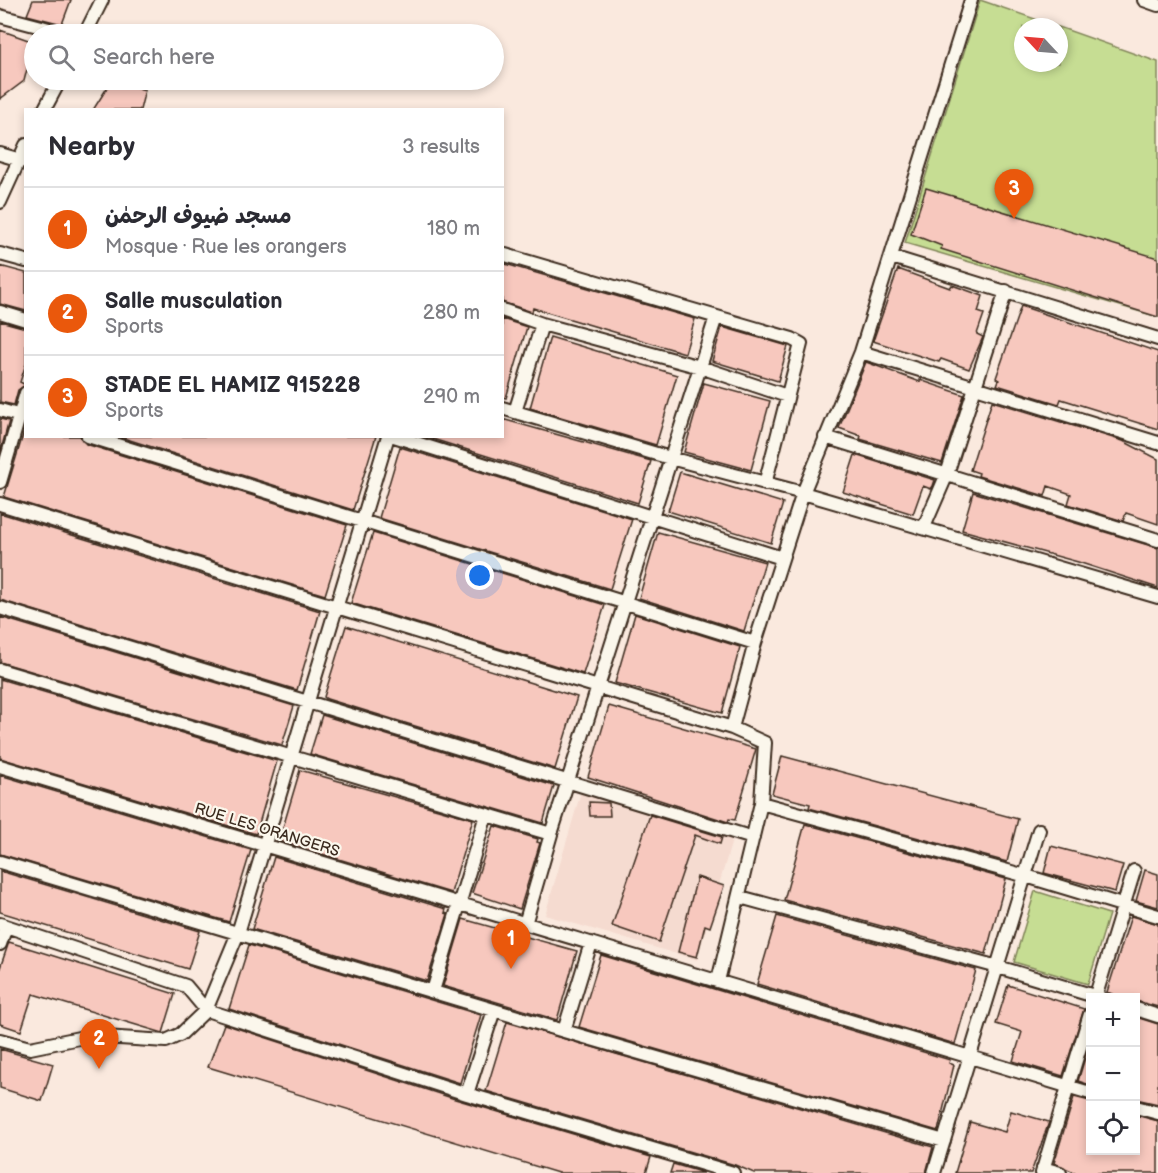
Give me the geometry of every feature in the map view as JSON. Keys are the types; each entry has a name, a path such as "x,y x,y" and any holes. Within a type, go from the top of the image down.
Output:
{"street":[{"path":"90,24 102,0"},
{"path":"732,728 755,643 803,493 861,351 971,0"},
{"path":"1144,0 1158,5"},
{"path":"0,16 30,24"},
{"path":"45,108 55,90"},
{"path":"0,154 22,160 0,202"},
{"path":"0,254 24,260"},
{"path":"504,255 801,344 801,354 787,396 765,484"},
{"path":"892,257 1158,339"},
{"path":"924,527 947,474 1006,291"},
{"path":"504,311 542,324 700,367 787,396"},
{"path":"0,312 24,319"},
{"path":"525,924 669,458 716,317"},
{"path":"515,412 542,324"},
{"path":"861,351 1158,443"},
{"path":"504,409 669,458 924,527 1158,597"},
{"path":"0,410 22,416 0,482"},
{"path":"825,437 1158,540"},
{"path":"94,438 755,643"},
{"path":"0,1040 30,1048 90,1036 166,1041 181,1034 206,1010 238,933 387,438"},
{"path":"400,438 782,558"},
{"path":"0,504 732,728 765,743 761,803 718,981"},
{"path":"0,608 753,838"},
{"path":"0,670 551,834"},
{"name":"RUE LES ORANGERS","path":"0,766 1086,1092"},
{"path":"761,803 1026,876 1158,916"},
{"path":"433,991 486,815"},
{"path":"934,1173 1039,830"},
{"path":"0,862 564,1031 944,1141"},
{"path":"1098,993 1134,871"},
{"path":"740,897 998,967 1086,994"},
{"path":"0,944 3,925 186,986 206,1010 467,1094 734,1173"},
{"path":"564,1031 591,943"},
{"path":"467,1094 494,1010"},
{"path":"1140,1010 1158,1016"},
{"path":"1060,1173 1043,1170 1086,1027"},
{"path":"1140,1108 1158,1113"}],"shaded area":[{"path":"581,792 733,837 697,960 545,915"}],"green space":[{"path":"980,0 1032,18 1014,18 1014,72 1068,72 1068,30 1158,62 1158,317 905,243"},
{"path":"1035,891 1109,914 1088,984 1014,962"}],"building":[{"path":"33,0 71,0 62,24 27,15"},
{"path":"0,30 24,38 24,81 0,99"},
{"path":"106,90 145,90 140,108 94,108"},
{"path":"926,188 1158,258 1158,317 941,249 942,246 911,234"},
{"path":"504,264 695,319 685,353 533,308 532,312 504,303"},
{"path":"0,266 24,272 24,310 0,304"},
{"path":"898,269 950,288 952,285 983,296 978,312 984,314 977,334 983,337 969,369 873,341"},
{"path":"1021,306 1158,352 1158,429 1061,399 1059,404 997,385 999,380 996,378"},
{"path":"504,320 527,327 506,398 504,398"},
{"path":"0,321 24,327 24,370 20,382 24,386 18,390 14,405 0,402"},
{"path":"722,327 788,346 778,381 712,361"},
{"path":"550,337 677,375 656,445 530,408"},
{"path":"866,362 964,395 942,463 860,439 861,436 839,428"},
{"path":"704,383 770,401 751,470 684,452"},
{"path":"992,401 1123,441 1158,459 1158,524 1126,513 1123,521 1068,504 1071,494 1048,486 1045,496 978,476 979,473 970,470"},
{"path":"0,419 9,421 0,453"},
{"path":"504,420 651,461 638,503 429,438 504,438"},
{"path":"24,432 24,438 82,438 86,444 347,525 325,595 4,497"},
{"path":"123,438 375,438 353,510"},
{"path":"400,447 632,519 610,589 379,518"},
{"path":"855,455 935,480 933,486 931,489 923,486 913,514 843,492"},
{"path":"680,472 783,503 771,543 668,511"},
{"path":"973,492 1158,548 1158,588 1078,562 962,530"},
{"path":"0,513 320,611 297,690 0,600"},
{"path":"658,532 765,562 744,631 639,598"},
{"path":"373,533 605,605 583,674 351,603"},
{"path":"635,614 740,647 722,713 615,683"},
{"path":"0,617 294,706 282,745 0,662"},
{"path":"346,626 577,697 555,769 324,697"},
{"path":"0,679 277,761 256,834 0,758"},
{"path":"609,706 756,749 735,820 729,819 728,822 588,777"},
{"path":"322,715 554,786 543,823 310,754"},
{"path":"782,756 1018,819 1007,862 809,808 810,804 772,794"},
{"path":"300,770 473,819 451,893 279,841"},
{"path":"0,775 251,850 229,922 0,854"},
{"path":"589,802 609,803 610,816 590,816"},
{"path":"650,815 722,837 720,844 695,835 659,942 612,926"},
{"path":"805,824 1006,879 986,954 784,900"},
{"path":"494,826 538,839 537,842 540,843 520,909 472,893"},
{"path":"1051,846 1123,865 1115,892 1044,873"},
{"path":"274,857 446,909 445,913 448,914 427,981 252,929"},
{"path":"1145,870 1158,874 1158,907 1136,901"},
{"path":"0,871 200,931 188,969 0,912"},
{"path":"697,877 724,886 710,927 705,925 697,957 678,952"},
{"path":"777,916 976,970 955,1044 757,984"},
{"path":"1131,916 1158,924 1158,1007 1140,1002 1140,993 1107,992"},
{"path":"463,919 577,951 557,1020 443,986"},
{"path":"9,942 175,994 163,1033 33,994 21,1031 0,1024 0,968"},
{"path":"249,945 481,1015 460,1083 229,1009"},
{"path":"601,955 950,1060 949,1063 954,1065 938,1131 579,1027"},
{"path":"1008,985 1084,1009 1063,1076 1013,1061 1022,1032 996,1024"},
{"path":"1140,1018 1158,1024 1158,1104 1140,1100"},
{"path":"507,1022 933,1147 926,1173 754,1173 735,1165 486,1091"},
{"path":"224,1024 455,1099 651,1157 646,1173 558,1173 208,1067"},
{"path":"0,1049 53,1064 42,1101 0,1088"},
{"path":"1086,1054 1086,1084 1078,1081"},
{"path":"1074,1097 1086,1100 1086,1155 1140,1155 1140,1116 1158,1121 1158,1173 1076,1173 1054,1163"},
{"path":"1011,1111 1049,1122 1031,1173 955,1173 970,1122 1005,1132"},
{"path":"673,1164 704,1173 670,1173"}],"place":[{"name":"STADE EL HAMIZ 915228","path":"1014,219"},
{"name":"مسجد ضيوف الرحمٰن","path":"511,969"},
{"name":"Salle musculation","path":"99,1069"}]}
